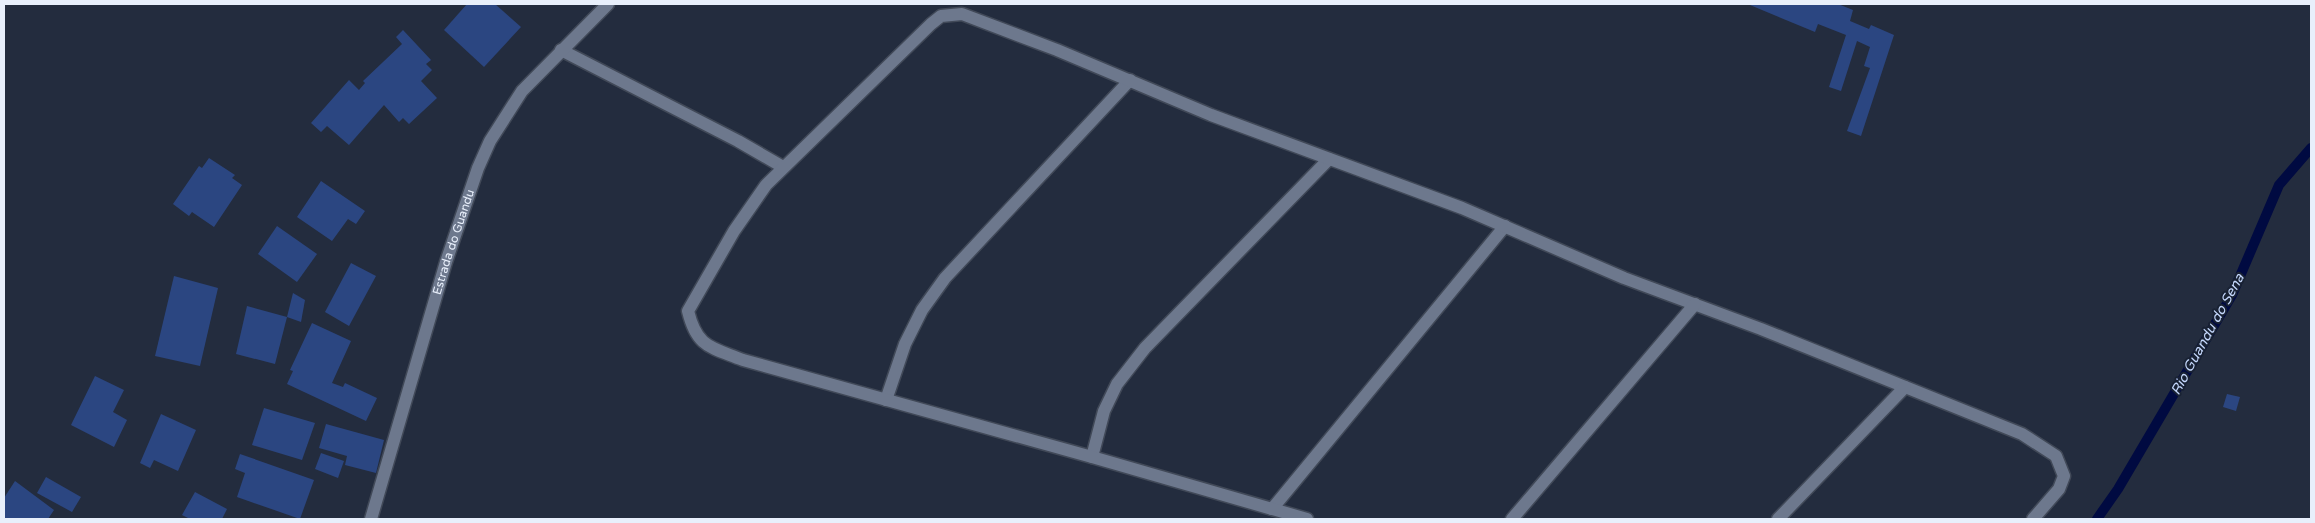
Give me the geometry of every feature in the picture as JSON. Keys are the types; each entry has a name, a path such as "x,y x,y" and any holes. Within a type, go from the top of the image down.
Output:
{"street":[{"name":"Estrada do Guandu","path":"371,519 446,262 478,168 490,141 522,91 608,4"},
{"path":"1307,519 1092,456 743,360 703,344 692,329 688,312 734,232 766,185 942,16 962,14 1130,80 1211,115 1462,208 1624,278 1695,304 2022,434 2056,456 2064,476 2059,489 2033,519"},
{"path":"561,50 783,167"},
{"path":"886,400 904,344 922,310 945,278 1130,80"},
{"path":"1092,456 1104,411 1117,384 1145,348 1329,159"},
{"path":"1272,510 1504,226"},
{"path":"1512,519 1695,304"},
{"path":"1778,519 1905,388"}],"building":[{"path":"467,4 495,4 521,27 484,67 444,30"},
{"path":"1751,4 1838,4 1853,10 1850,21 1869,29 1871,25 1894,35 1861,136 1847,131 1870,68 1864,66 1870,47 1857,41 1841,91 1829,87 1846,35 1818,24 1815,32"},
{"path":"403,30 431,60 426,64 432,70 421,81 437,98 409,124 403,118 399,122 384,105 349,145 327,126 321,132 311,123 349,80 359,90 365,83 363,81 402,44 396,37"},
{"path":"209,158 235,175 232,178 242,185 214,227 192,212 189,216 173,204 199,166 202,168"},
{"path":"321,181 365,211 356,224 348,219 332,241 297,217"},
{"path":"277,226 317,254 297,282 258,254"},
{"path":"351,263 376,276 349,326 325,312"},
{"path":"174,276 218,288 200,366 155,356"},
{"path":"293,293 305,300 301,322 287,317"},
{"path":"247,306 287,317 275,364 236,354"},
{"path":"312,323 351,341 332,383 343,387 345,383 377,398 366,421 287,384 293,371 290,370"},
{"path":"95,376 124,390 113,412 127,420 114,447 71,425"},
{"path":"2227,394 2240,397 2236,411 2223,407"},
{"path":"264,408 315,423 302,460 252,445"},
{"path":"161,414 196,430 178,471 154,460 150,468 140,463"},
{"path":"326,424 384,440 376,473 345,465 347,456 319,448"},
{"path":"321,453 344,461 338,478 315,469"},
{"path":"240,454 314,480 300,519 237,497 245,473 235,469"},
{"path":"46,477 81,497 72,512 37,493"},
{"path":"15,481 54,510 48,519 4,519 4,498"},
{"path":"195,492 227,509 222,519 190,519 182,515"}],"waterway":[{"name":"Rio Guandu do Sena","path":"2097,519 2118,489 2232,295 2279,185 2311,148"}]}
